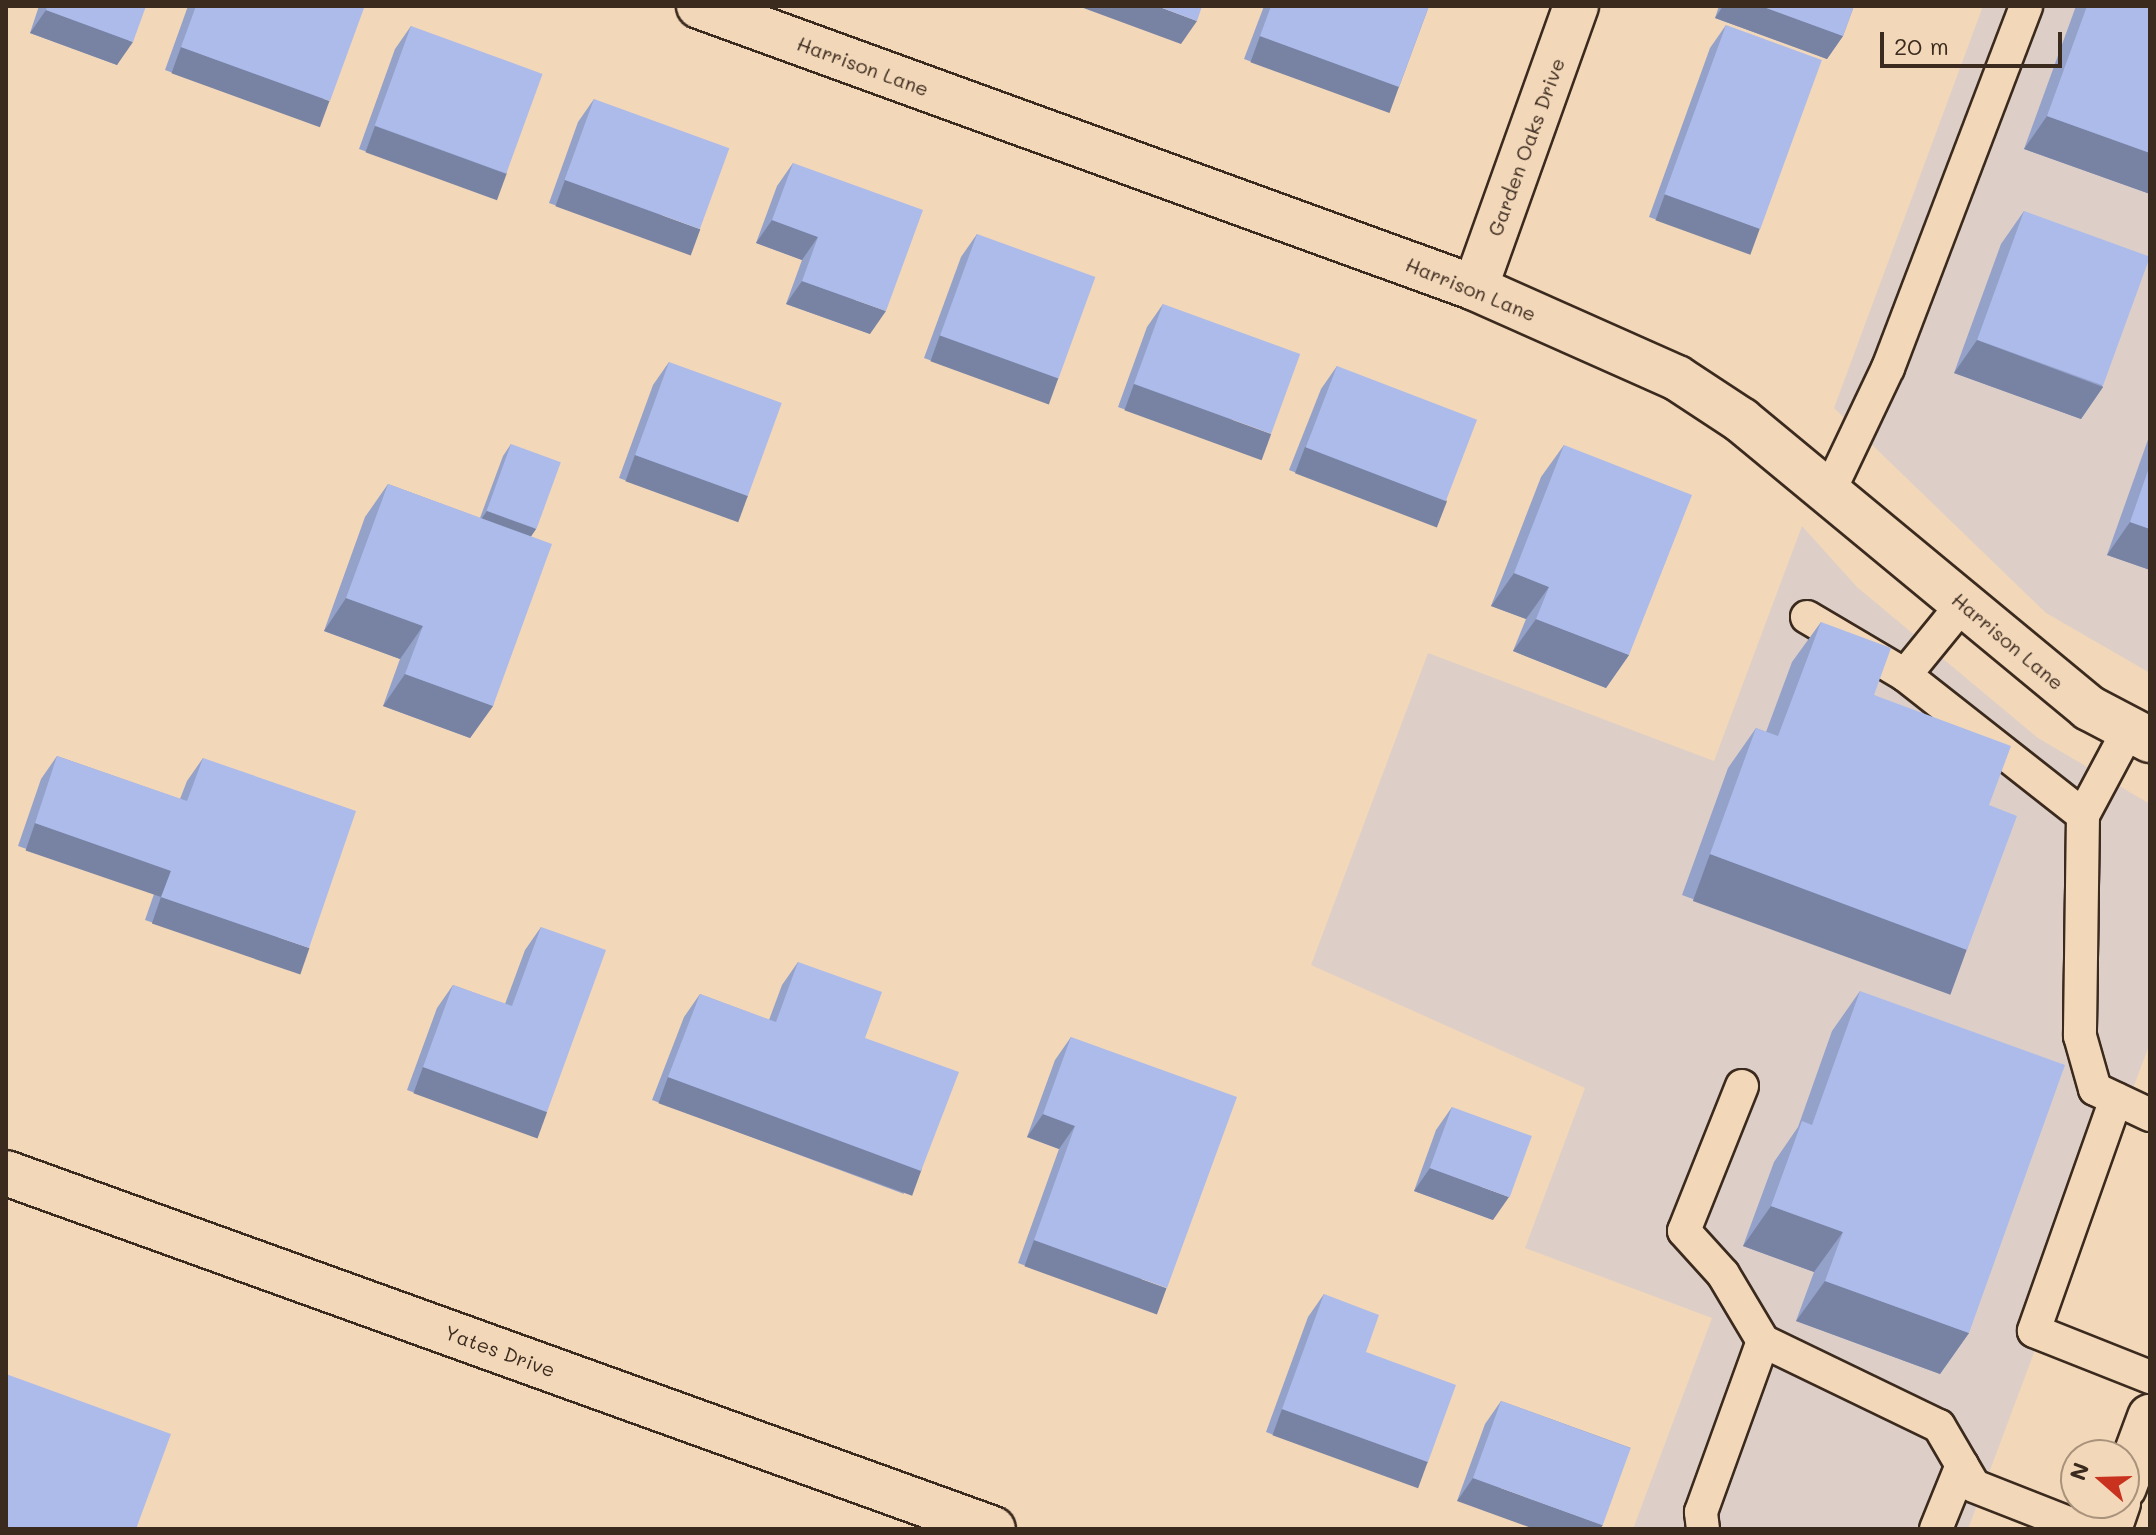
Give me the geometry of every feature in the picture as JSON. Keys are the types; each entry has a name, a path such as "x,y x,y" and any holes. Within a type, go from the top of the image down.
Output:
{"street":[{"name":"Harrison Lane","path":"699,6 1475,288 1677,378 1829,492 2089,708 2139,735"},
{"name":"Garden Oaks Drive","path":"1475,288 1576,6"},
{"name":"Yates Drive","path":"6,1173 993,1529"},
{"path":"2140,1444 2150,1417"}],"lane":[{"path":"1829,492 1888,368 2026,6"},
{"path":"1905,675 1963,604"},
{"path":"1807,617 1905,675 2083,815"},
{"path":"2139,735 2083,815 2080,1036 2095,1089 2150,1115"},
{"path":"1742,1086 1684,1231 1723,1274 1763,1341 1939,1426 1974,1486 2084,1529"},
{"path":"2116,1099 2034,1331 2150,1377"},
{"path":"1703,1529 1701,1512 1763,1341"},
{"path":"1936,1529 1962,1465"}],"shaded area":[{"path":"1983,6 2150,6 2150,673 2046,613 1834,408"},
{"path":"1802,526 1857,587 2038,738 2150,804 2150,1043 1968,1529 1633,1529 1712,1318 1525,1248 1585,1088 1311,965 1428,653 1714,761"}],"building":[{"path":"47,6 146,6 133,42 46,10"},
{"path":"196,6 364,8 330,101 181,47"},
{"path":"1157,6 1202,6 1197,21"},
{"path":"1271,6 1429,6 1399,87 1260,36"},
{"path":"1761,6 1854,6 1843,36"},
{"path":"2087,6 2150,6 2150,153 2047,116"},
{"path":"1726,25 1822,60 1760,229 1664,194"},
{"path":"411,26 543,74 506,173 375,126"},
{"path":"594,99 729,148 700,229 565,180"},
{"path":"793,163 923,210 886,311 802,281 818,237 772,220"},
{"path":"2024,211 2150,257 2103,386 1977,340"},
{"path":"977,234 1095,277 1058,379 940,335"},
{"path":"1163,304 1300,354 1271,434 1134,384"},
{"path":"669,362 782,403 748,496 635,455"},
{"path":"1337,366 1477,420 1446,501 1306,447"},
{"path":"511,444 561,462 537,529 487,511"},
{"path":"1564,445 1692,495 1629,655 1536,619 1549,587 1514,573"},
{"path":"2150,465 2150,529 2130,522"},
{"path":"388,484 552,544 493,706 405,674 423,626 346,598"},
{"path":"1821,622 1891,648 1874,695 2011,746 1989,805 2017,816 1967,950 1710,854 1756,728 1778,736"},
{"path":"57,756 187,801 203,758 356,811 309,948 161,897 171,871 35,823"},
{"path":"541,927 606,950 547,1112 423,1067 453,985 512,1006"},
{"path":"798,962 882,992 865,1038 959,1072 921,1171 668,1077 700,994 776,1022"},
{"path":"1860,991 2065,1065 1969,1333 1825,1281 1843,1232 1771,1206 1802,1121 1812,1125"},
{"path":"1071,1037 1237,1097 1167,1288 1034,1240 1075,1126 1043,1114"},
{"path":"1452,1107 1532,1136 1510,1197 1430,1168"},
{"path":"1324,1294 1379,1315 1366,1352 1456,1385 1428,1462 1282,1409"},
{"path":"6,1374 171,1434 136,1529 6,1529"},
{"path":"1501,1401 1631,1448 1603,1525 1473,1478"}]}
